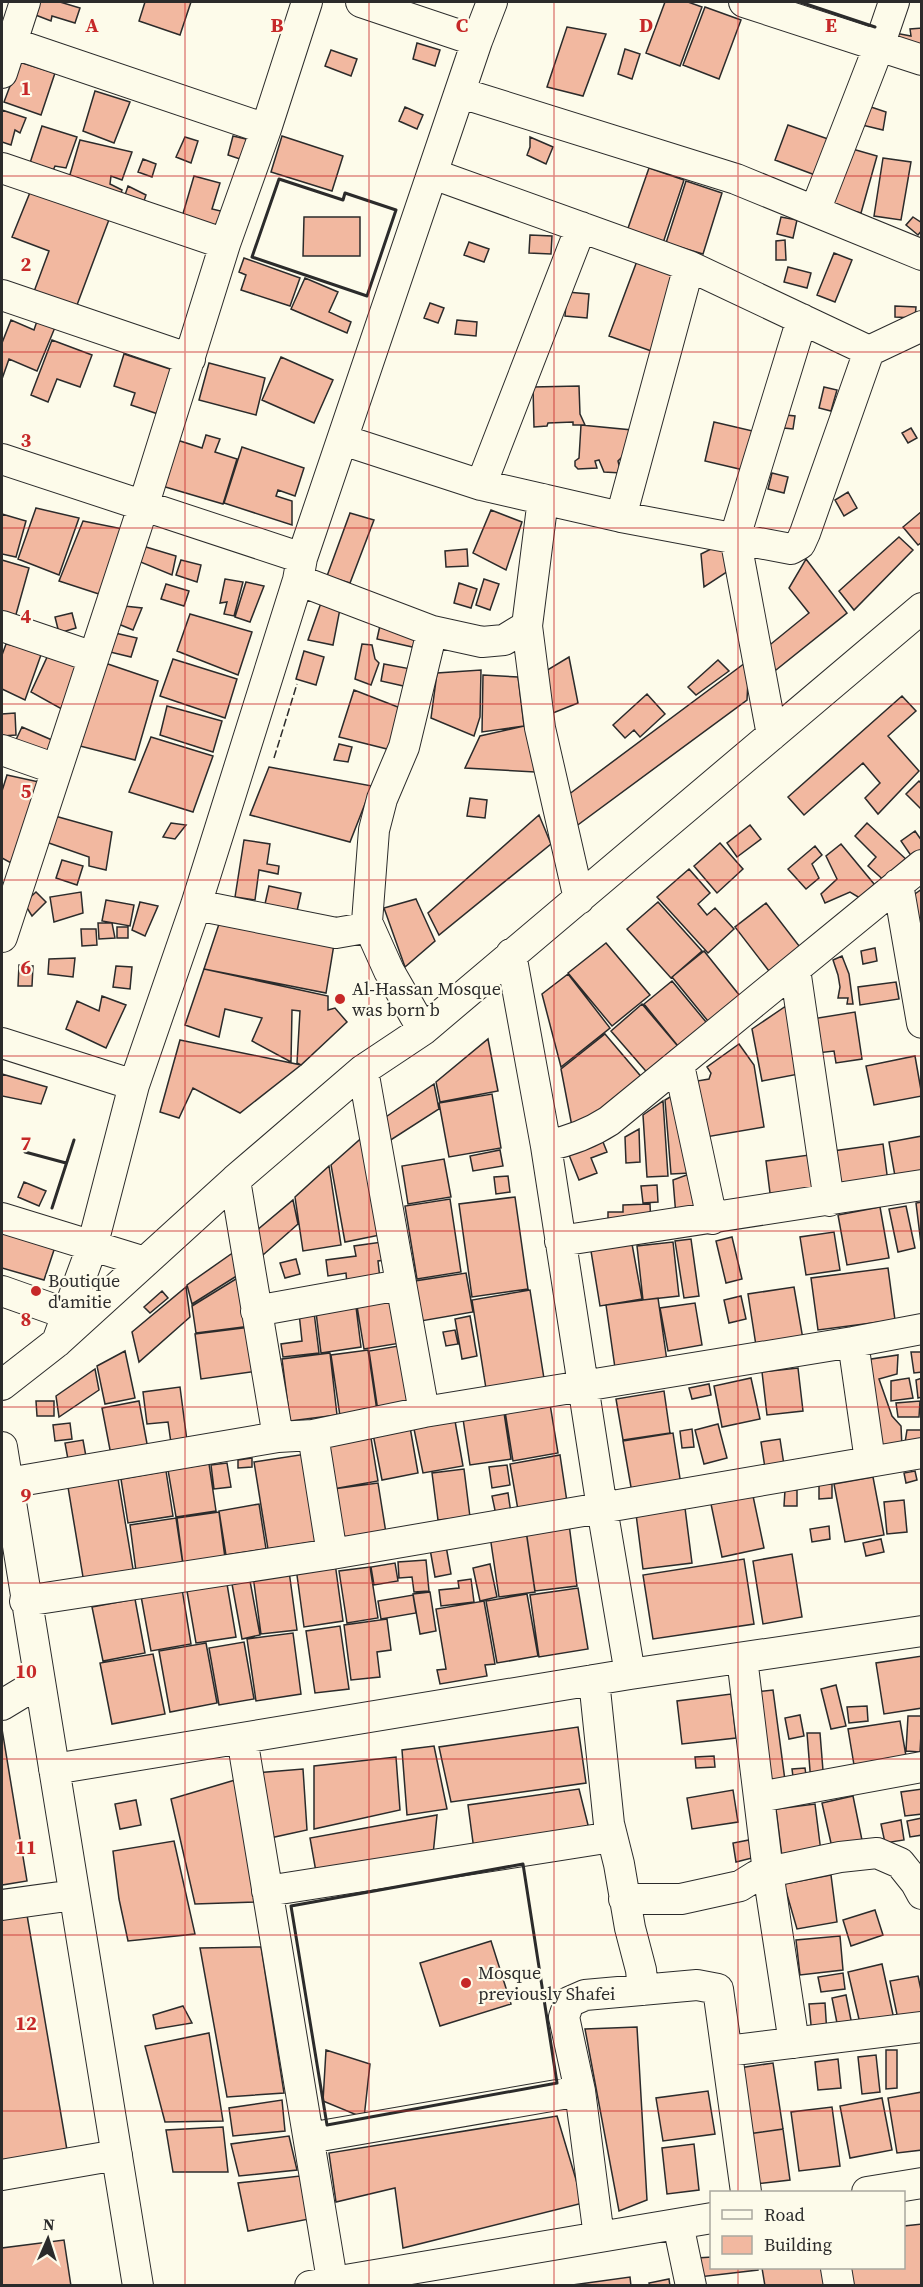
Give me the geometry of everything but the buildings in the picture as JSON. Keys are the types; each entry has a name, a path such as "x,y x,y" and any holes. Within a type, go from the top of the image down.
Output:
{"street":[{"path":"2,73 25,2"},
{"path":"2,937 11,875 56,769 143,507 225,244 308,2"},
{"path":"361,2 477,41"},
{"path":"57,1342 92,1247 134,1085 196,905 300,569 492,2"},
{"path":"744,2 921,60"},
{"path":"815,211 894,2"},
{"path":"12,43 266,129"},
{"path":"461,93 736,179 921,255"},
{"path":"2,168 225,244"},
{"path":"433,174 689,266 869,351"},
{"path":"481,485 581,227"},
{"path":"621,517 689,266"},
{"path":"2,295 190,359"},
{"path":"772,735 735,537 802,320"},
{"path":"343,440 481,485 621,517 791,549 800,544 805,533 869,351 921,326"},
{"path":"2,459 143,507 300,569 432,631 482,642 504,640 527,626"},
{"path":"543,499 527,626 540,728 579,899"},
{"path":"2,1385 57,1342 235,1180 363,1070 423,1030 921,608"},
{"path":"2,626 93,657"},
{"path":"423,1030 388,971 367,922 374,830 382,799 405,747 432,631"},
{"path":"2,750 56,769"},
{"path":"546,1146 573,1140 592,1132 679,1065 921,865"},
{"path":"898,884 921,1023"},
{"path":"196,905 336,933 358,929 367,922"},
{"path":"511,954 546,1146 630,1674"},
{"path":"795,969 829,1201"},
{"path":"2,1043 134,1085"},
{"path":"679,1065 712,1219"},
{"path":"363,1070 424,1412"},
{"path":"235,1180 278,1437"},
{"path":"560,1241 921,1185"},
{"path":"2,1218 145,1262"},
{"path":"256,1311 400,1285"},
{"path":"2,1291 67,1314"},
{"path":"8,1483 278,1437 313,1435 424,1412 584,1388 921,1329"},
{"path":"853,1342 870,1461"},
{"path":"313,1435 332,1554"},
{"path":"2,1447 25,1601 138,2286"},
{"path":"25,1601 332,1554 921,1453"},
{"path":"54,1769 630,1674 921,1631"},
{"path":"742,1658 768,1872 794,2043"},
{"path":"594,1680 609,1824 641,1970 643,1990"},
{"path":"2,1705 40,1682"},
{"path":"242,1738 309,2138 325,2284 710,2218"},
{"path":"759,1797 921,1767"},
{"path":"267,1891 612,1838"},
{"path":"624,1899 681,1899 740,1886 768,1872 840,1857 877,1853 900,1863 916,1883 921,1894"},
{"path":"2,1905 74,1895"},
{"path":"600,2237 580,2091 564,2017 569,2002 585,1995 697,1985 718,1989 746,2191"},
{"path":"727,2052 921,2028"},
{"path":"309,2138 580,2091"},
{"path":"2,2175 117,2155"},
{"path":"878,2191 921,2183"},
{"path":"678,2224 691,2286"},
{"path":"836,2269 839,2286"}],"fence":[{"path":"274,758 297,684"}],"wall":[{"path":"800,2 875,27"},
{"path":"279,179 343,200 345,193 396,210 367,296 252,257 279,179"},
{"path":"52,1208 74,1140"},
{"path":"25,1152 66,1163"},
{"path":"523,1864 557,2083 327,2125 291,1906 523,1864"}],"place":[{"name":"Al-Hassan Mosque was born b","path":"340,999"},
{"name":"Boutique d'amitie","path":"36,1291"},
{"name":"Mosque previously Shafei","path":"466,1983"}]}
